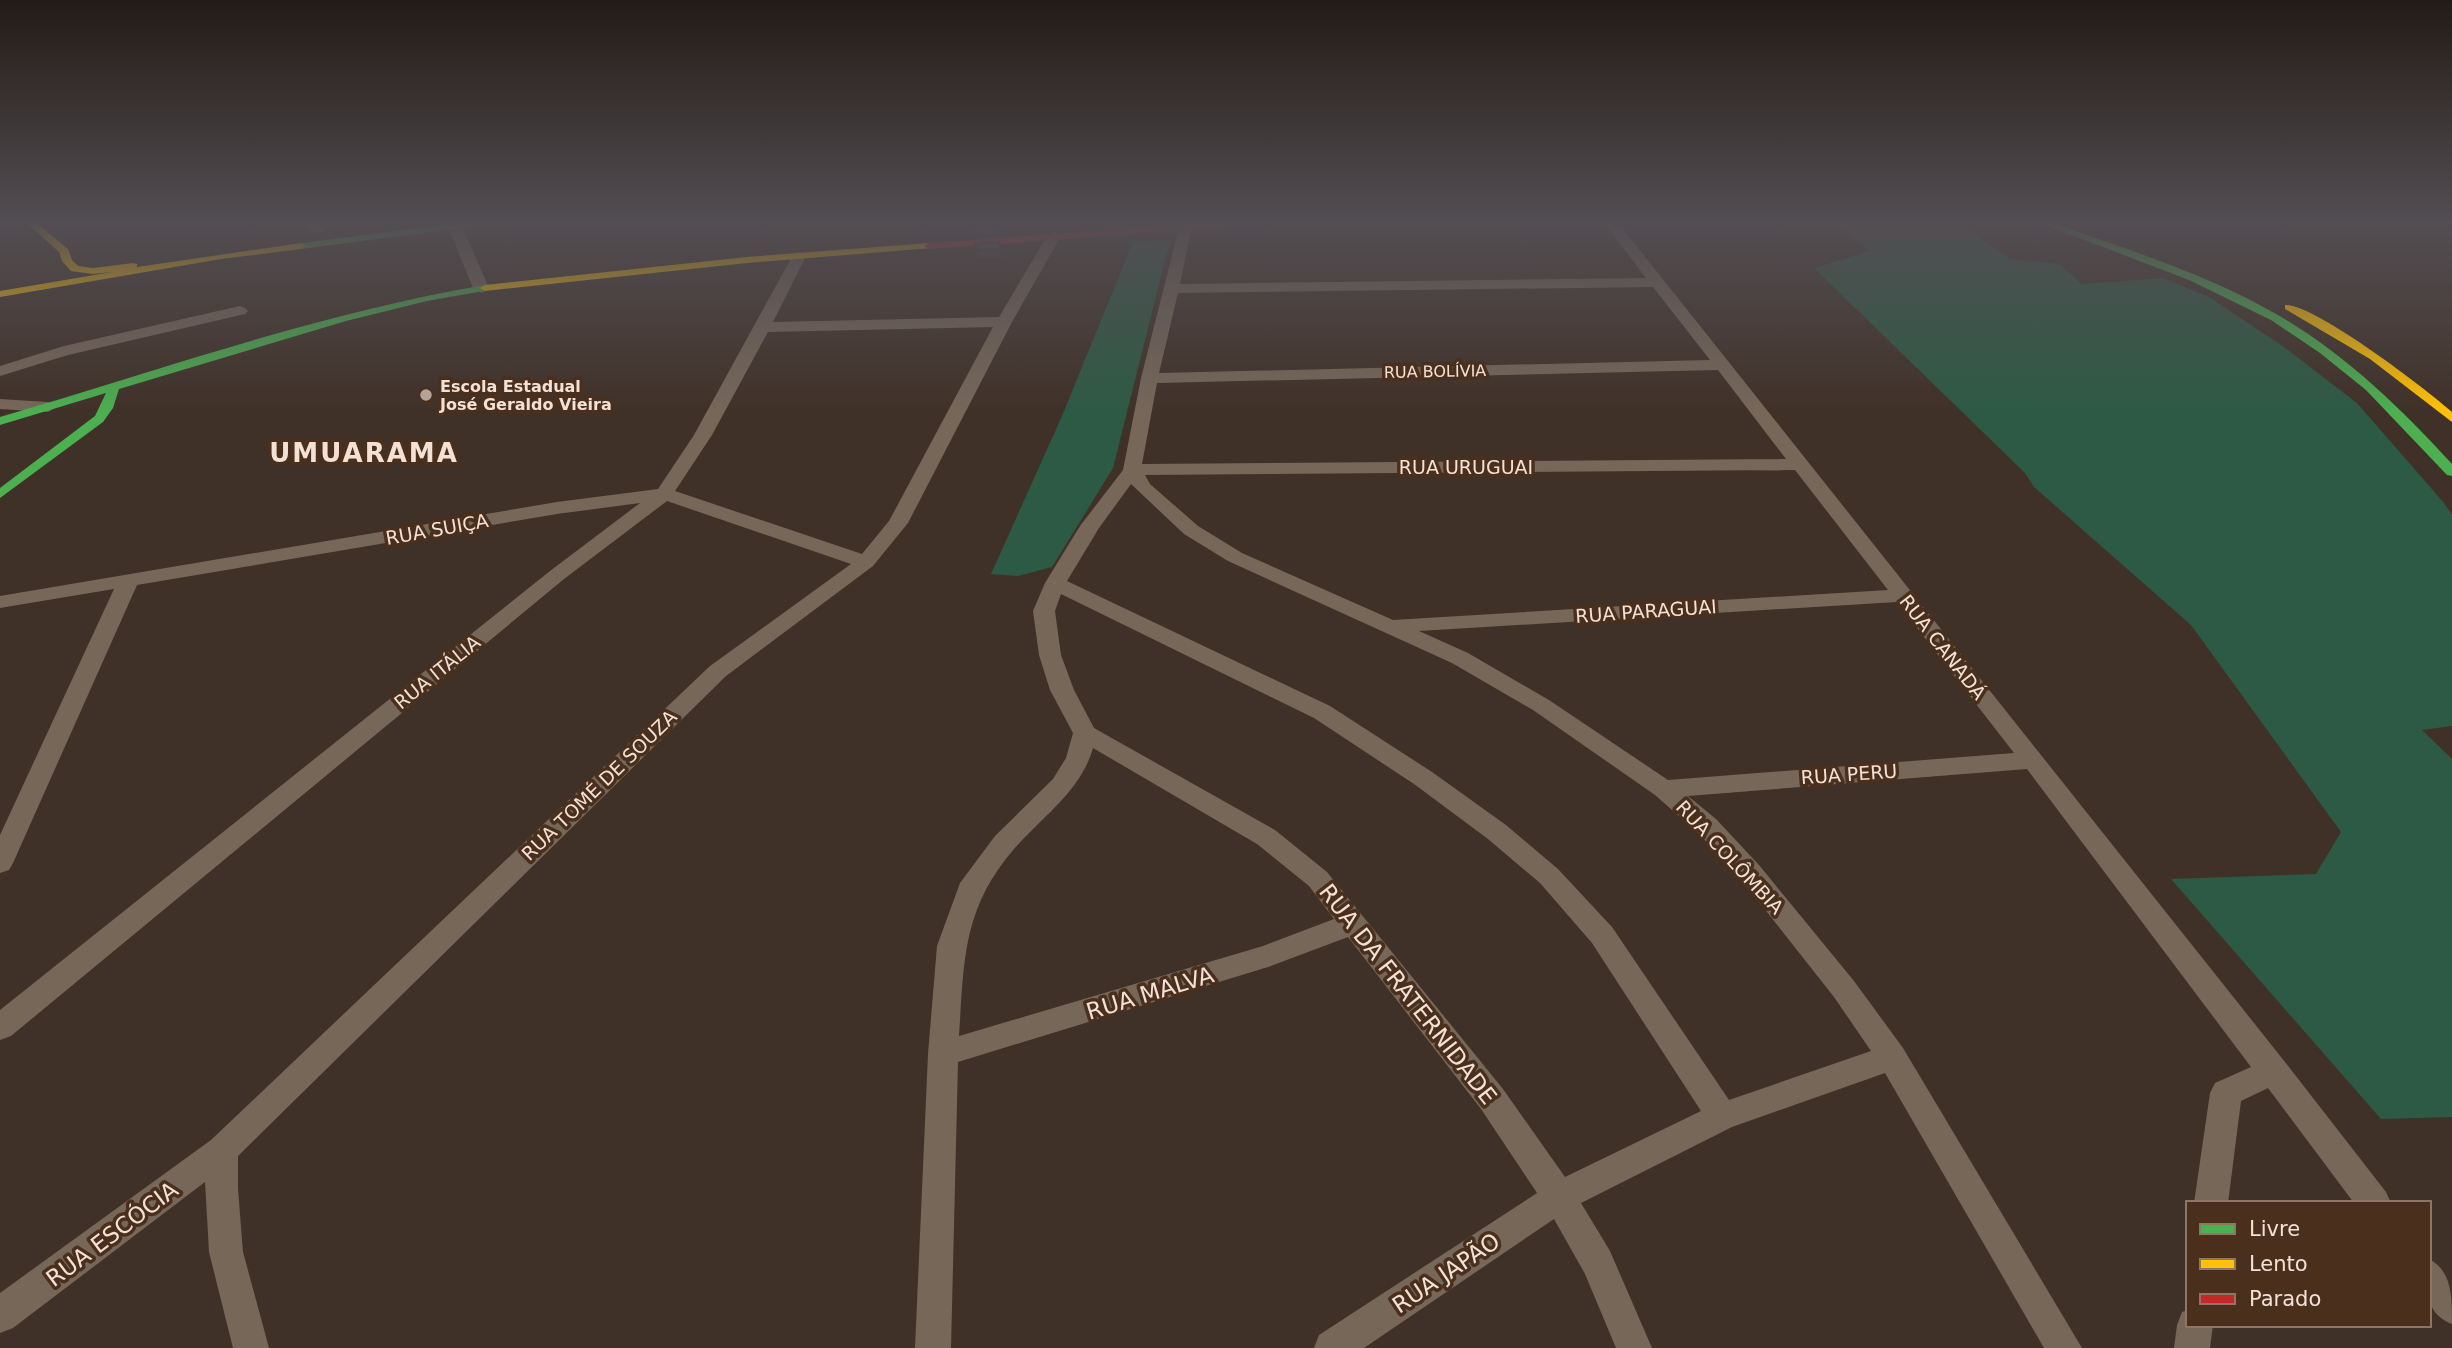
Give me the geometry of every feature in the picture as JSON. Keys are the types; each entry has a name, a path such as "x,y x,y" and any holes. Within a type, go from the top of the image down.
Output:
{"main road":[{"path":"0,294 41,287"},
{"path":"0,421 342,319 426,298 492,287"},
{"path":"2209,287 2277,319 2355,373 2405,418 2452,472"},
{"path":"2245,287 2333,330 2394,368 2426,392 2452,418"},
{"path":"0,494 99,419 107,408 114,387"}],"street":[{"name":"RUA ITÁLIA","path":"0,1027 546,583 664,494 702,435 783,287"},
{"name":"RUA TOMÉ DE SOUZA","path":"222,1150 718,671 866,562 898,523 1024,287"},
{"path":"933,1348 943,1054 951,946 971,890 1004,843 1062,785 1078,758 1085,733 1062,690 1051,655 1044,611 1055,583 1090,526 1132,470 1149,378 1172,289 1317,287"},
{"name":"RUA CANADÁ","path":"1660,287 2033,760 2372,1201"},
{"path":"0,371 64,351 240,311"},
{"path":"763,327 1004,322"},
{"name":"RUA BOLÍVIA","path":"1149,378 1721,365"},
{"path":"0,404 48,407"},
{"name":"RUA URUGUAI","path":"1132,470 1799,464"},
{"name":"RUA COLÔMBIA","path":"1132,470 1142,487 1180,521 1235,557 1460,658 1541,705 1664,789 1707,826 1750,872 1844,989 1892,1057 2064,1348"},
{"name":"RUA SUIÇA","path":"0,603 557,508 664,494 866,562"},
{"path":"0,863 128,582"},
{"path":"1055,583 1322,712 1423,778 1497,832 1549,876 1602,935 1722,1116"},
{"name":"RUA PARAGUAI","path":"1390,626 1902,595"},
{"name":"RUA DA FRATERNIDADE","path":"1085,733 1266,837 1318,879 1492,1099 1559,1198 1598,1263 1634,1348"},
{"name":"RUA PERU","path":"1664,789 2033,760"},
{"name":"RUA MALVA","path":"943,1054 1144,996 1268,956 1355,923"},
{"name":"RUA JAPÃO","path":"1332,1348 1559,1198 1722,1116 1892,1057"},
{"path":"2211,1201 2226,1093 2274,1071"},
{"path":"222,1150 221,1189 226,1252 251,1348"},
{"name":"RUA ESCÓCIA","path":"0,1315 222,1150"},
{"path":"2431,1279 2452,1306"},
{"path":"2192,1348 2195,1327"}],"green space":[{"path":"1115,287 1158,287 1113,468 1052,567 1018,576 991,574 1062,416"},
{"path":"1833,287 2185,287 2209,297 2284,347 2357,403 2452,515 2452,726 2422,730 2452,759 2452,1117 2381,1119 2171,879 2316,874 2341,832 2191,625 2034,487 2025,473"}],"traffic: fast":[{"path":"2213,287 2275,318 2348,369 2412,429 2452,472"},
{"path":"0,421 342,319 427,298 485,288"},
{"path":"0,494 99,419 107,408 114,387"}],"traffic: slow":[{"path":"0,294 41,287"},
{"path":"485,288 495,287"},
{"path":"2289,307 2374,357 2452,418"}],"place":[{"name":"Escola Estadual José Geraldo Vieira","path":"426,395"}],"district":[{"name":"UMUARAMA","path":"364,453"}]}
